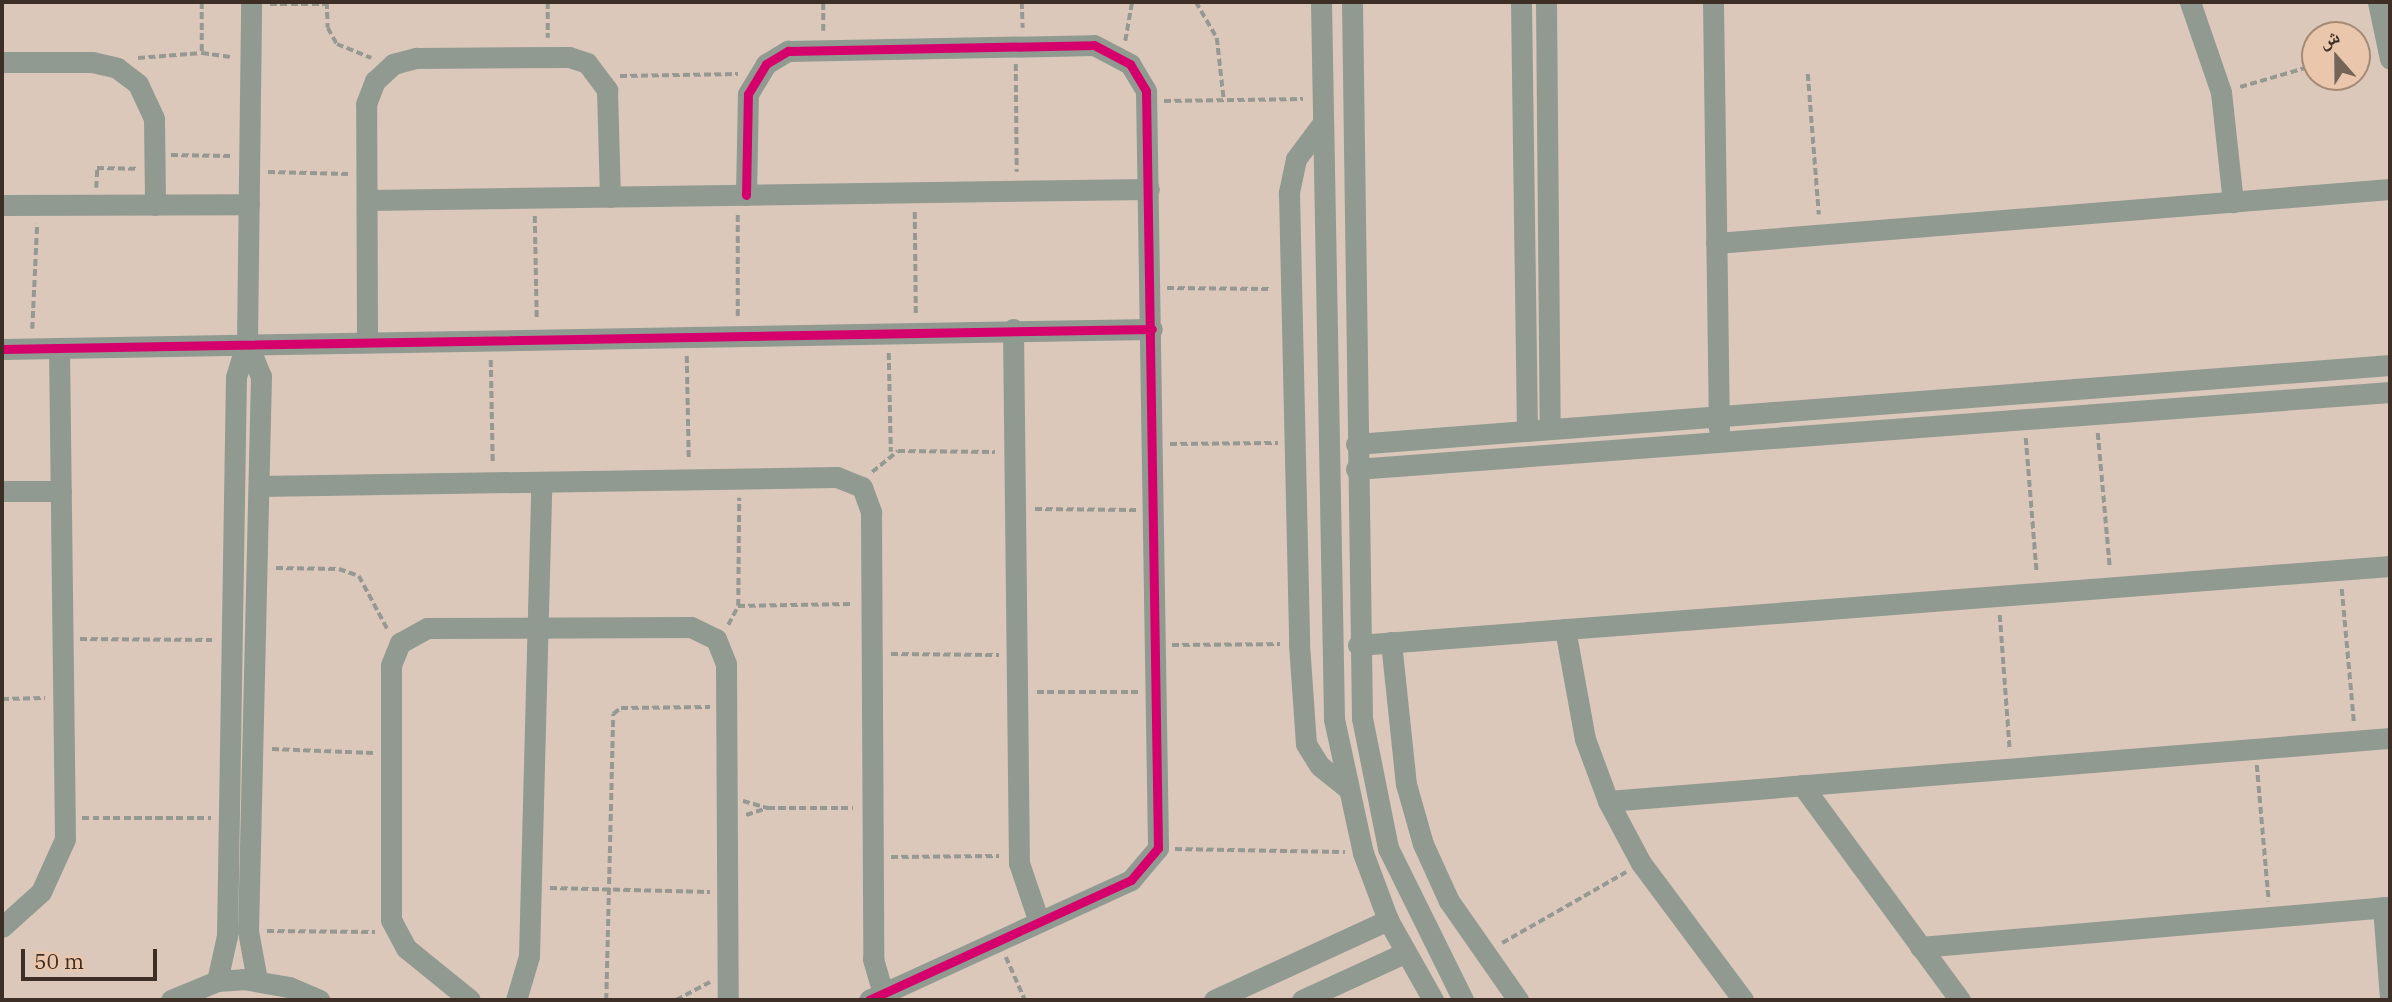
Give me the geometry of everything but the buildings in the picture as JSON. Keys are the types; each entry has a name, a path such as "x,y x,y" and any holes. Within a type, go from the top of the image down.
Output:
{"street":[{"path":"1321,2 1332,685 1345,786 1363,853 1388,920 1429,998"},
{"path":"1352,2 1358,645 1366,745 1388,848 1463,1000"},
{"path":"1521,2 1527,431"},
{"path":"1546,2 1550,429"},
{"path":"1713,2 1719,442"},
{"path":"2190,2 2221,92 2233,202"},
{"path":"2378,2 2390,59"},
{"path":"217,981 226,947 236,377 247,342 251,3"},
{"path":"259,486 837,477 862,487 871,512 873,959 879,998 1138,876 1158,848 1158,691 1148,101 1137,72 1122,57 1094,45 822,48 788,51 757,74 746,104 742,195"},
{"path":"367,340 366,103 375,80 393,64 416,58 578,59 601,76 608,98 610,197"},
{"path":"2,62 92,62 128,75 151,106 155,205"},
{"path":"1322,124 1292,170 1299,644 1306,744 1320,766 1345,786"},
{"path":"366,200 1149,189"},
{"path":"1716,243 2390,189"},
{"path":"2,205 248,204"},
{"path":"1013,329 1019,855 1039,922"},
{"path":"2,349 738,332 1152,329"},
{"path":"247,342 261,376 248,931 257,980"},
{"path":"2,927 52,875 66,818 59,348"},
{"path":"1356,444 2390,365"},
{"path":"1356,469 2390,392"},
{"path":"516,1000 527,967 541,482"},
{"path":"2,491 61,491"},
{"path":"1329,564 1357,563"},
{"path":"1358,645 2390,566"},
{"path":"470,1000 394,932 391,753 395,649 427,628 691,627 716,639 725,655 728,1000"},
{"path":"1565,629 1585,739 1608,801 1641,863 1743,1000"},
{"path":"1391,642 1395,706 1416,820 1449,901 1482,955 1518,1000"},
{"path":"1608,801 2390,738"},
{"path":"1802,785 1960,1000"},
{"path":"1920,947 2387,907 2390,998"},
{"path":"1214,1000 1388,920"},
{"path":"1302,1000 1404,953"},
{"path":"171,1000 217,981 257,980 319,1000"}],"path":[{"path":"202,2 202,53"},
{"path":"548,2 548,57"},
{"path":"822,48 823,2"},
{"path":"1017,191 1022,2"},
{"path":"1122,57 1132,2"},
{"path":"1196,2 1217,38 1224,100"},
{"path":"251,3 327,3 328,28 337,44 393,64"},
{"path":"133,59 202,53 250,58"},
{"path":"2221,92 2301,69"},
{"path":"601,76 757,74"},
{"path":"1808,74 1821,234"},
{"path":"1148,101 1322,99"},
{"path":"96,205 97,168 155,163 249,163 366,175"},
{"path":"915,192 916,330"},
{"path":"738,332 742,195"},
{"path":"535,198 538,336"},
{"path":"31,348 38,205"},
{"path":"1151,287 1292,290"},
{"path":"862,487 891,452 889,330"},
{"path":"687,333 689,480"},
{"path":"491,337 494,483"},
{"path":"2096,414 2112,587"},
{"path":"2024,419 2038,594"},
{"path":"1154,444 1296,443"},
{"path":"891,452 1015,452"},
{"path":"716,639 737,606 740,479"},
{"path":"1015,509 1155,510"},
{"path":"257,568 339,569 359,576 395,649"},
{"path":"2340,570 2356,741"},
{"path":"1999,596 2012,769"},
{"path":"737,606 872,604"},
{"path":"64,638 232,641"},
{"path":"1157,645 1299,644"},
{"path":"872,654 1017,656"},
{"path":"1017,692 1158,691"},
{"path":"2,699 65,698"},
{"path":"606,1000 606,889 613,714 621,708 726,707"},
{"path":"252,748 391,753"},
{"path":"2255,749 2270,917"},
{"path":"727,800 768,808 872,808"},
{"path":"66,818 229,818"},
{"path":"1158,848 1363,853"},
{"path":"872,857 1019,855"},
{"path":"1482,955 1641,863"},
{"path":"530,888 727,892"},
{"path":"248,931 394,932"},
{"path":"998,941 1025,1000"},
{"path":"676,1000 728,972"}],"cycle path":[{"path":"746,195 748,94 766,64 788,51 1094,45 1130,64 1146,91 1158,848 1131,880 869,1000"},
{"path":"2,349 1152,329"}]}
